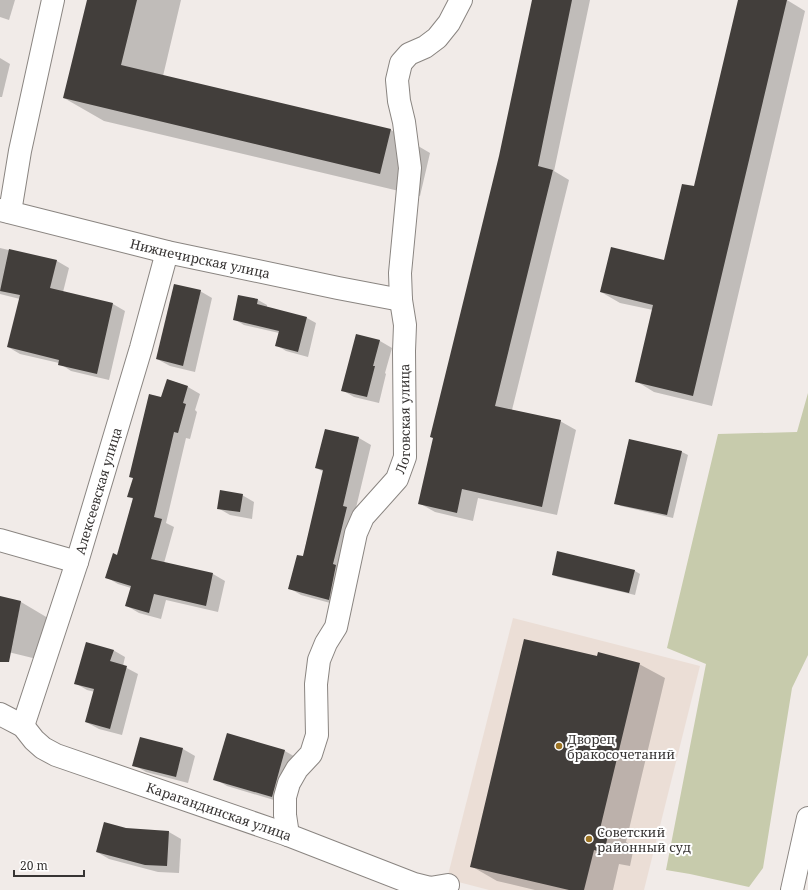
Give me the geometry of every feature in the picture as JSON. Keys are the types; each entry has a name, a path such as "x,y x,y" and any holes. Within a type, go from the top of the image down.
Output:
{"main road":[{"path":"5,211 20,151 53,0"},
{"name":"Логовская улица","path":"288,836 285,815 285,797 289,783 297,770 311,754 316,735 316,684 319,660 326,643 336,627 356,533 363,517 397,479 405,457 405,325 401,300 400,272 410,168 397,80 401,63 409,54 424,47 437,38 449,23 461,0"},
{"name":"Нижнечирская улица","path":"5,211 167,252 401,300"},
{"name":"Алексеевская улица","path":"22,726 77,562 141,348 167,252"},
{"path":"0,540 77,562"},
{"name":"Карагандинская улица","path":"0,714 22,726 43,748 56,755 288,836 414,884 430,888 448,885"},
{"path":"792,890 808,818"}],"shaded area":[{"path":"513,618 700,666 644,890 489,890 447,879"}],"green space":[{"path":"808,393 808,655 792,688 763,868 749,887 666,870 706,664 667,648 718,434 797,432"}],"building":[{"path":"87,0 137,0 121,65 391,129 380,174 63,98"},
{"path":"532,0 572,0 538,166 553,170 495,406 561,420 542,507 462,489 457,513 418,504 433,438 430,437 499,156"},
{"path":"738,0 787,0 693,396 635,382 653,305 600,292 611,247 664,260 682,184 694,186"},
{"path":"9,249 57,260 50,288 113,303 97,374 58,365 59,360 7,347 20,295 0,291"},
{"path":"174,284 201,290 183,366 156,359"},
{"path":"238,295 258,299 257,304 307,317 298,352 275,346 279,331 233,320"},
{"path":"356,334 380,340 367,397 341,391"},
{"path":"167,379 188,386 183,403 186,404 178,433 174,432 154,517 162,519 151,559 213,573 206,606 154,594 149,613 125,606 131,586 105,578 113,553 117,555 133,498 127,497 133,478 129,477 149,394 161,397"},
{"path":"325,429 359,437 343,506 347,507 333,564 336,565 329,600 288,589 297,555 303,556 323,470 315,468"},
{"path":"629,439 682,451 667,515 614,504"},
{"path":"220,490 243,494 240,512 217,509"},
{"path":"557,551 635,570 629,593 552,575"},
{"path":"0,596 21,601 9,662 0,662"},
{"name":"Дворец бракосочетаний","path":"524,639 597,656 598,652 640,663 600,829 609,831 604,853 594,850 584,890 569,890 470,867"},
{"path":"86,642 114,650 110,661 127,666 110,729 85,722 94,689 74,684"},
{"path":"227,733 285,750 272,797 213,780"},
{"path":"140,737 183,748 176,777 132,766"},
{"path":"104,822 126,828 169,831 167,866 145,865 96,852"}],"place":[{"name":"Дворец бракосочетаний","path":"559,746"},
{"name":"Советский районный суд","path":"589,839"}]}
